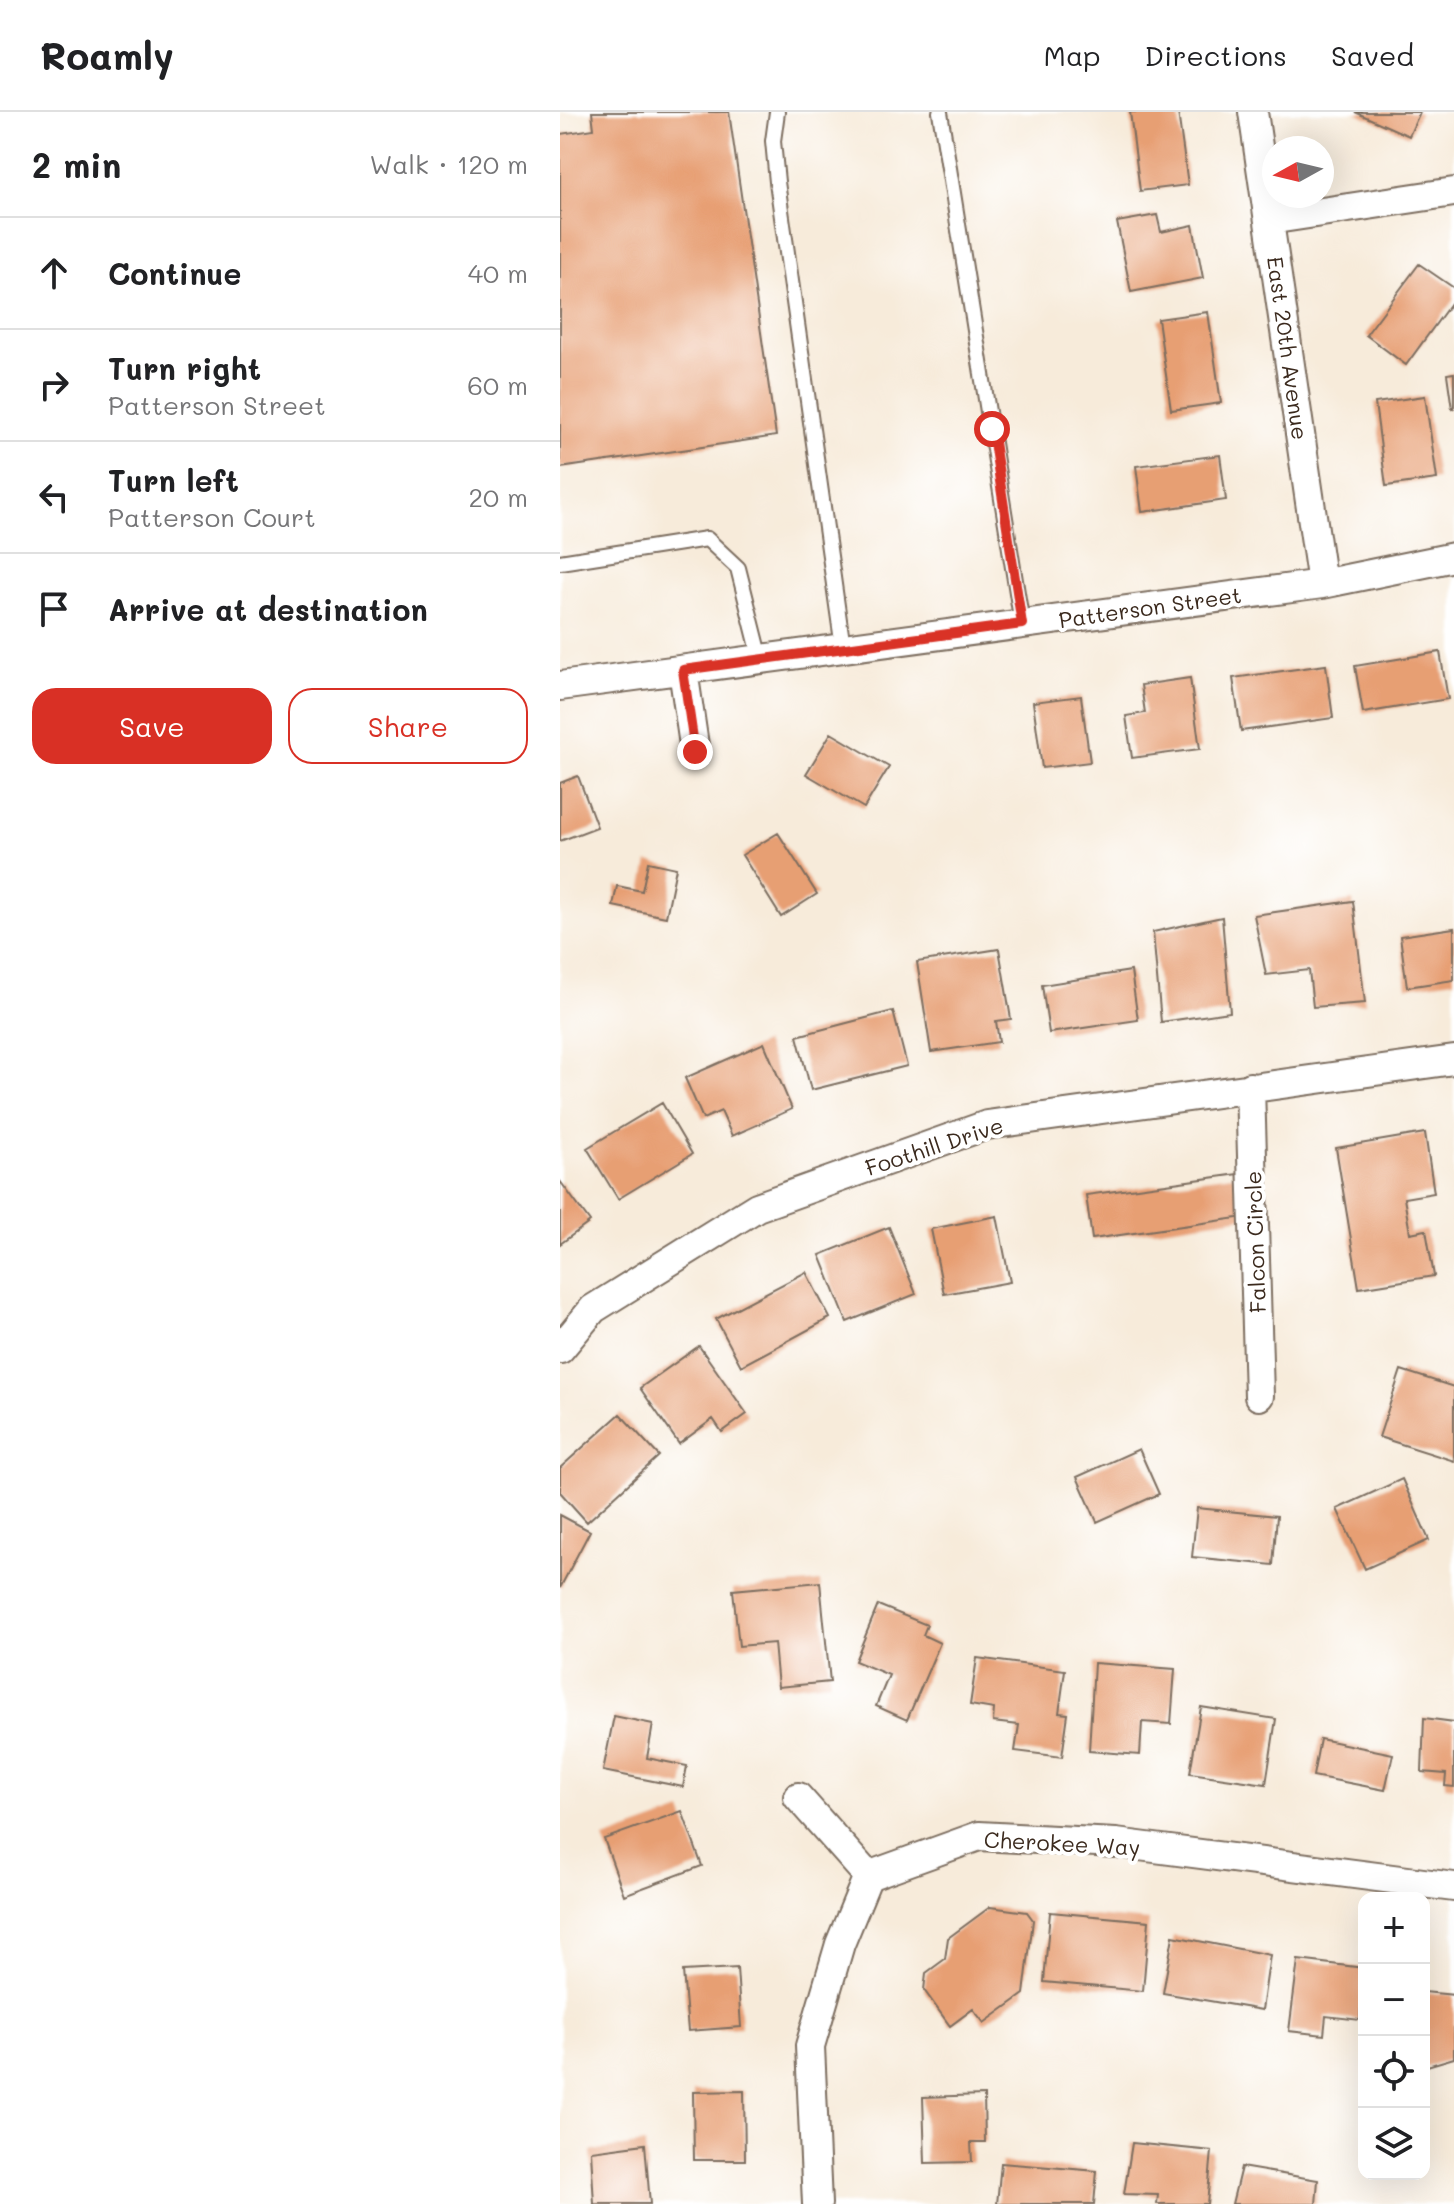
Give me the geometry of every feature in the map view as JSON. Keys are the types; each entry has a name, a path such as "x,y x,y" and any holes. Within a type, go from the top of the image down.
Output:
{"street":[{"name":"East 20th Avenue","path":"1253,112 1322,584"},
{"path":"1269,220 1454,192"},
{"name":"Patterson Street","path":"560,686 1322,584 1454,557"},
{"path":"683,670 695,752"},
{"name":"Foothill Drive","path":"560,1349 593,1309 757,1207 987,1125 1454,1060"},
{"name":"Falcon Circle","path":"1250,1087 1259,1396"},
{"path":"798,1797 868,1876 840,1944 810,2046 817,2204"},
{"name":"Cherokee Way","path":"868,1876 979,1836 1116,1843 1454,1887"}],"lane":[{"path":"777,112 773,141 777,182 843,648"},
{"path":"940,112 1022,624"},
{"path":"560,562 707,539 738,568 761,659"}],"building":[{"path":"592,112 729,112 776,436 560,468 560,134 594,129"},
{"path":"1130,112 1178,112 1188,185 1140,191"},
{"path":"1355,112 1420,112 1409,136"},
{"path":"1157,215 1161,232 1193,225 1203,278 1131,292 1117,222"},
{"path":"1419,264 1454,288 1454,299 1406,365 1366,335"},
{"path":"1208,312 1221,403 1171,410 1158,319"},
{"path":"1454,373 1454,408 1452,409 1447,374"},
{"path":"1425,396 1437,479 1386,486 1375,403"},
{"path":"1220,455 1226,500 1142,512 1136,466"},
{"path":"1440,652 1448,699 1363,713 1355,666"},
{"path":"1326,665 1333,718 1241,731 1233,678"},
{"path":"1190,678 1200,749 1132,758 1126,716 1145,713 1141,685"},
{"path":"1081,696 1090,762 1042,768 1033,702"},
{"path":"831,733 889,767 864,808 806,774"},
{"path":"578,776 597,827 560,841 560,783"},
{"path":"778,833 817,894 781,917 742,855"},
{"path":"648,862 676,868 666,917 613,906 617,886 642,891"},
{"path":"1353,901 1365,1003 1313,1007 1309,970 1266,975 1254,915"},
{"path":"1222,917 1230,1012 1161,1022 1153,932"},
{"path":"1454,928 1454,980 1407,987 1400,936"},
{"path":"999,949 1011,1019 996,1021 999,1042 931,1052 917,962"},
{"path":"1131,971 1138,1020 1049,1033 1042,985"},
{"path":"893,1011 907,1066 811,1090 797,1036"},
{"path":"764,1043 792,1109 732,1136 721,1111 703,1119 685,1078"},
{"path":"662,1103 692,1154 618,1199 587,1148"},
{"path":"1425,1133 1434,1193 1404,1198 1410,1233 1426,1230 1434,1276 1359,1288 1336,1148"},
{"path":"1239,1174 1245,1217 1092,1239 1086,1195"},
{"path":"560,1181 590,1222 560,1244"},
{"path":"997,1216 1010,1282 944,1294 931,1229"},
{"path":"889,1227 916,1294 847,1322 820,1255"},
{"path":"806,1272 830,1318 741,1366 716,1319"},
{"path":"699,1346 747,1414 722,1432 713,1419 679,1444 640,1388"},
{"path":"1401,1370 1454,1387 1454,1461 1379,1437"},
{"path":"620,1414 659,1456 587,1522 560,1492 560,1468"},
{"path":"1139,1449 1159,1494 1097,1522 1077,1477"},
{"path":"1402,1479 1429,1540 1365,1569 1337,1509"},
{"path":"1197,1508 1277,1516 1273,1565 1192,1557"},
{"path":"560,1515 590,1531 560,1588"},
{"path":"820,1582 830,1682 778,1687 774,1643 739,1646 733,1590"},
{"path":"878,1605 927,1625 923,1635 940,1643 907,1720 876,1706 889,1675 855,1661"},
{"path":"977,1658 1065,1670 1059,1713 1068,1714 1062,1757 1015,1751 1019,1725 993,1722 994,1709 970,1705"},
{"path":"1094,1663 1175,1669 1171,1724 1142,1722 1140,1755 1089,1751"},
{"path":"1201,1707 1276,1719 1266,1784 1190,1773"},
{"path":"614,1716 653,1724 647,1758 687,1766 683,1787 603,1771"},
{"path":"1424,1718 1454,1722 1454,1787 1445,1786 1446,1774 1422,1772"},
{"path":"1320,1739 1393,1754 1385,1790 1313,1776"},
{"path":"682,1811 702,1866 624,1895 604,1839"},
{"path":"990,1907 1027,1912 1033,1920 1024,1994 984,2023 973,2009 950,2026 924,1990 926,1973 945,1959 948,1938"},
{"path":"1050,1912 1149,1921 1143,1991 1044,1982"},
{"path":"1173,1936 1270,1955 1262,2010 1163,1993"},
{"path":"1298,1960 1358,1967 1358,2020 1326,2016 1324,2035 1289,2031"},
{"path":"737,1968 741,2027 688,2031 683,1971"},
{"path":"1430,1993 1454,1995 1454,2058 1430,2065"},
{"path":"744,2091 745,2160 694,2160 693,2092"},
{"path":"984,2095 985,2142 971,2142 972,2162 925,2163 923,2097"},
{"path":"1132,2143 1212,2151 1207,2204 1157,2204 1158,2195 1124,2194"},
{"path":"645,2144 650,2204 594,2204 591,2151"},
{"path":"1001,2163 1097,2171 1094,2204 997,2204"},
{"path":"1241,2167 1318,2180 1316,2204 1232,2204"}],"route":[{"path":"695,752 683,670 1022,624 992,429"}]}
